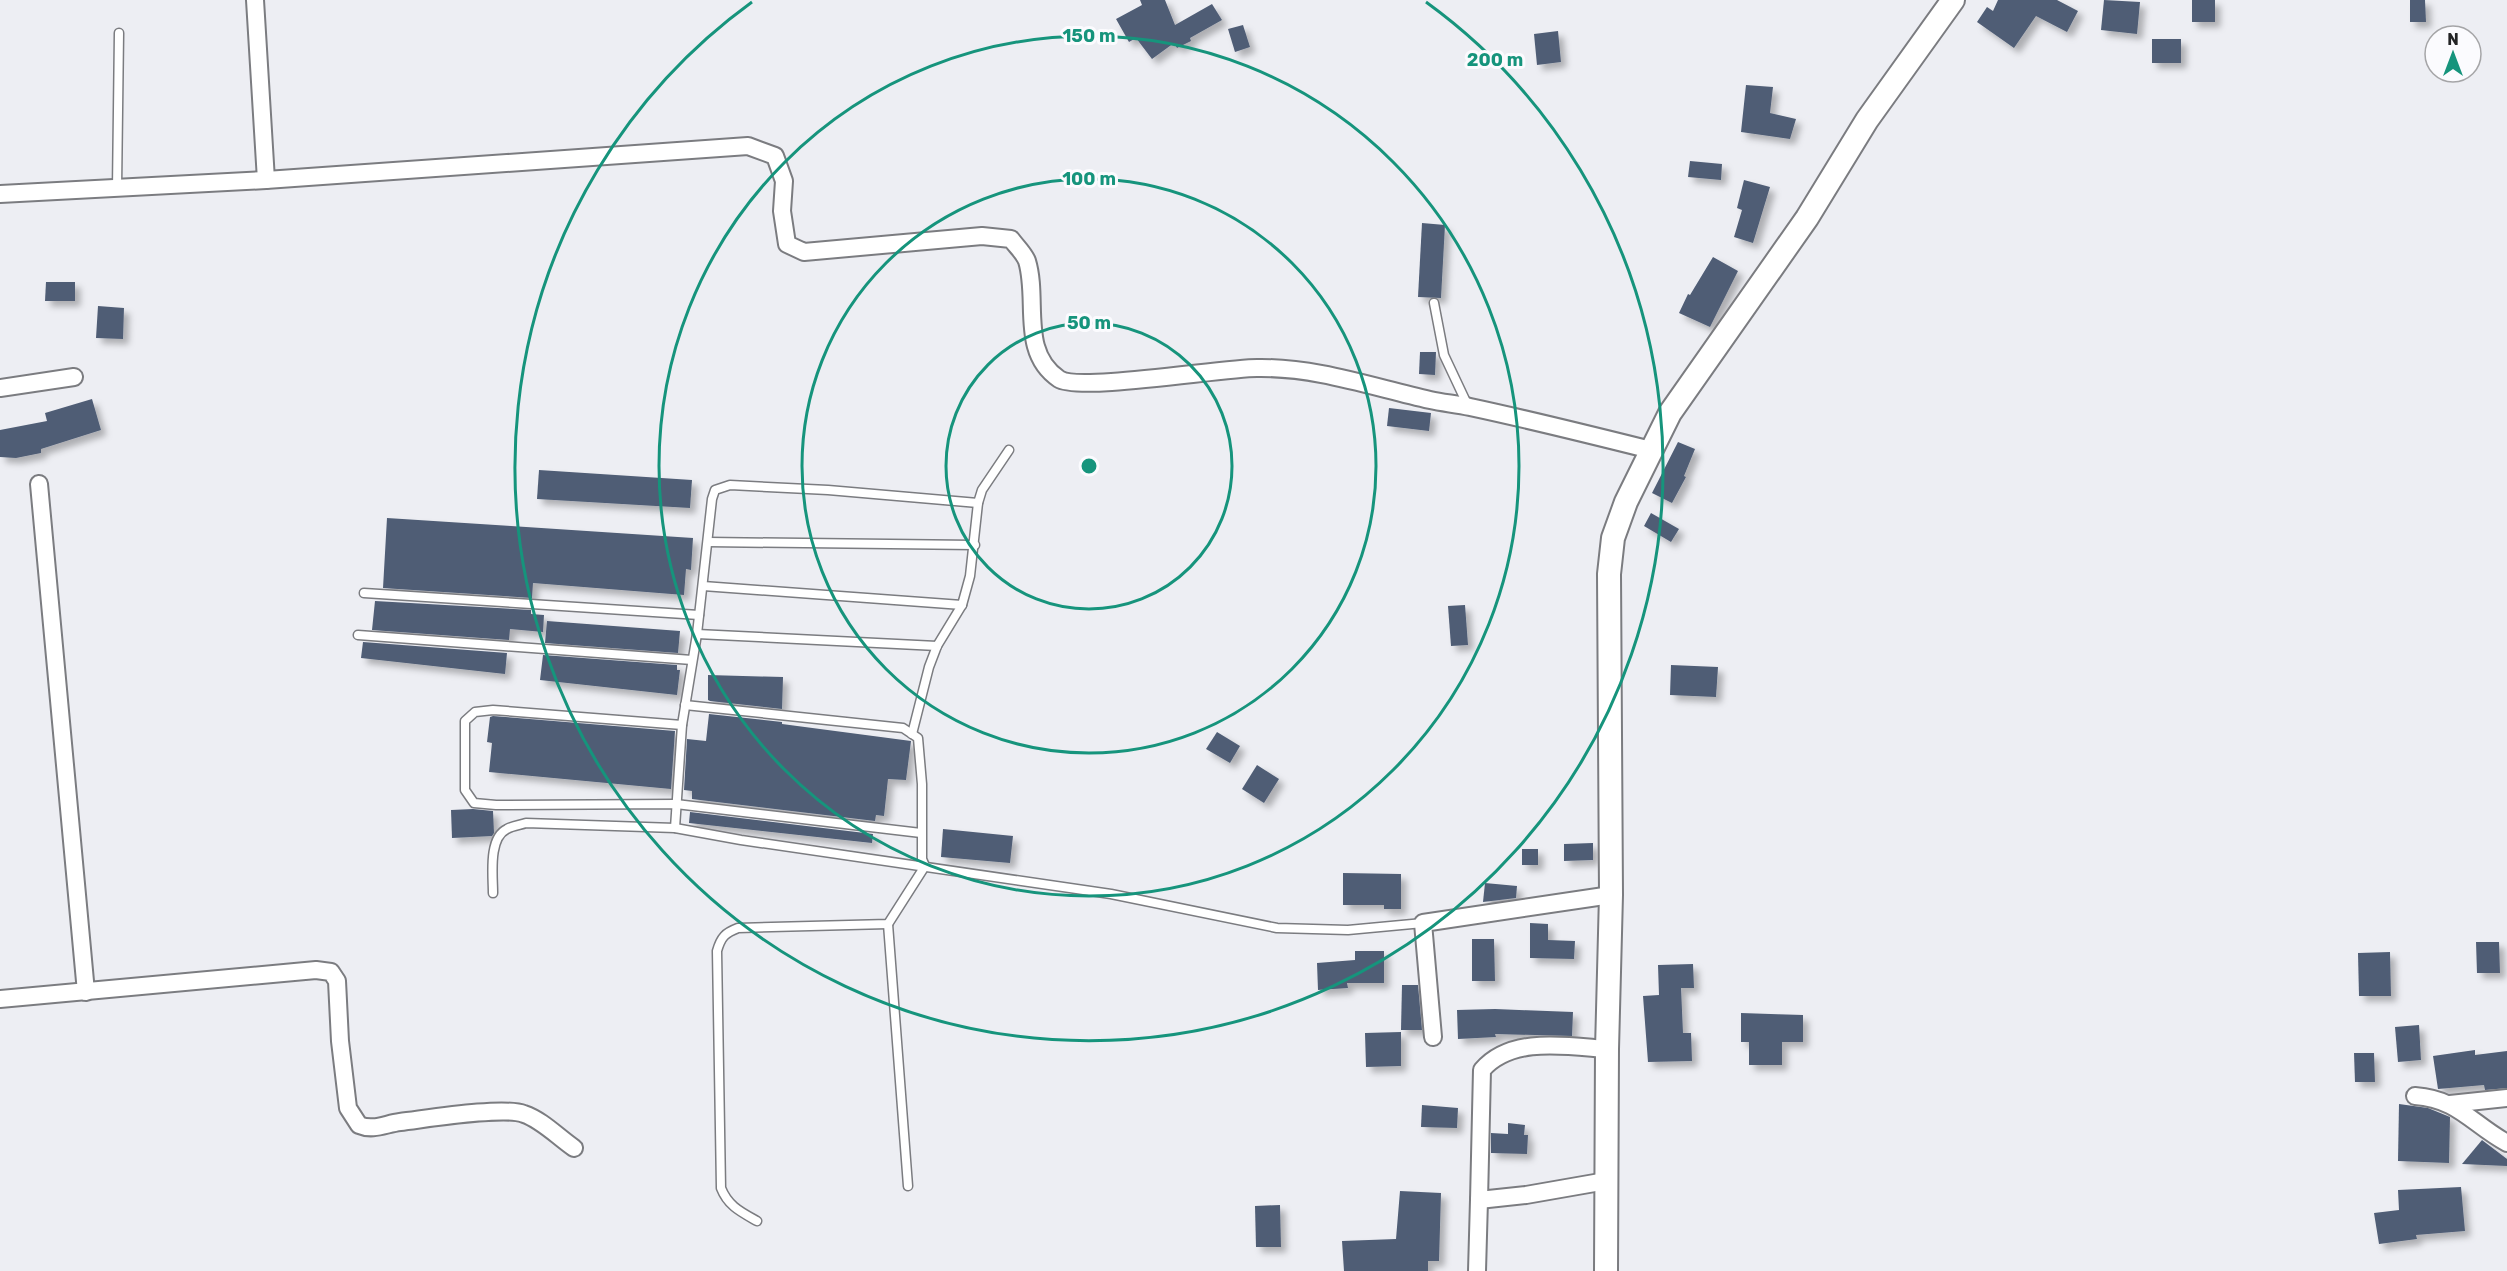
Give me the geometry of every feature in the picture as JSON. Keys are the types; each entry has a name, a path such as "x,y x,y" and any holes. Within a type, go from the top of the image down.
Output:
{"street":[{"path":"255,0 266,180"},
{"path":"1606,1271 1607,1048 1611,895 1609,574 1613,538 1626,502 1670,413 1807,219 1867,120 1953,0"},
{"path":"0,194 266,180 748,146 775,156 784,181 782,211 787,244 804,252 982,236 1011,239 1026,259 1031,284 1032,328 1038,350 1045,368 1062,381 1096,383 1256,368 1309,370 1651,450"},
{"path":"0,388 74,377"},
{"path":"39,484 86,992"},
{"path":"1433,1037 1423,923 1611,895"},
{"path":"0,999 316,970 331,972 337,981 340,1041 348,1108 359,1125 371,1128 437,1118 516,1112 532,1118 574,1148"},
{"path":"1477,1271 1482,1070 1492,1058 1506,1051 1538,1046 1607,1048"},
{"path":"2415,1096 2434,1097 2450,1104 2507,1143"},
{"path":"2450,1104 2507,1098"},
{"path":"1479,1200 1526,1195 1606,1181"}],"lane":[{"path":"117,188 119,33"},
{"path":"1434,303 1444,356 1469,406"},
{"path":"912,734 937,646 962,605 975,545 978,503 988,478 1009,450"},
{"path":"675,828 682,725 704,586 712,499 716,490 730,485 828,490 978,503"},
{"path":"708,542 975,545"},
{"path":"704,586 962,605"},
{"path":"364,593 699,615"},
{"path":"697,634 937,646"},
{"path":"357,635 692,660"},
{"path":"685,705 903,728 918,738 921,758 922,859 925,866"},
{"path":"682,725 493,710 475,712 465,721 465,790 474,803 496,805 676,804 921,833"},
{"path":"493,893 495,847 498,837 505,829 526,823 675,828 741,840 1111,894 1277,928 1348,930 1423,923"},
{"path":"908,1186 888,924 925,866"},
{"path":"757,1221 735,1209 725,1199 721,1188 717,951 720,940 726,932 738,928 888,924"}],"building":[{"path":"1140,0 1165,0 1175,25 1212,4 1222,20 1177,48 1174,43 1152,59 1136,38 1129,42 1116,19 1142,5"},
{"path":"1998,0 2057,0 2078,11 2067,32 2036,16 2014,48 1977,22 1987,7 1993,11"},
{"path":"2104,0 2140,2 2137,34 2101,30"},
{"path":"2192,0 2215,0 2215,22 2192,22"},
{"path":"2410,0 2425,0 2426,22 2410,22"},
{"path":"1243,25 1250,47 1235,52 1228,29"},
{"path":"1558,31 1561,62 1537,65 1534,34"},
{"path":"2152,39 2181,39 2181,63 2152,63"},
{"path":"1746,85 1773,87 1770,113 1796,119 1790,139 1741,132"},
{"path":"1690,161 1722,164 1721,180 1688,177"},
{"path":"1744,180 1770,187 1753,243 1734,237 1742,210 1737,208"},
{"path":"1422,223 1445,225 1441,298 1418,297"},
{"path":"1713,257 1738,271 1710,327 1679,313 1688,294 1690,295"},
{"path":"46,282 75,282 75,301 45,301"},
{"path":"98,306 124,308 123,339 96,338"},
{"path":"1420,352 1436,352 1435,375 1419,374"},
{"path":"92,399 101,430 41,449 41,453 16,458 0,457 0,430 47,421 45,413"},
{"path":"1389,408 1431,413 1429,431 1387,426"},
{"path":"1678,442 1695,449 1684,476 1686,477 1672,503 1652,493"},
{"path":"539,470 692,480 690,508 537,499"},
{"path":"1651,513 1679,529 1671,542 1644,526"},
{"path":"387,518 693,538 691,570 686,569 684,595 533,583 532,598 383,588"},
{"path":"375,601 531,610 531,614 544,615 543,632 510,629 509,640 372,630"},
{"path":"1465,605 1468,645 1451,646 1448,606"},
{"path":"547,621 680,631 678,653 545,643"},
{"path":"363,642 507,653 505,674 361,658"},
{"path":"543,655 677,665 677,670 680,670 677,695 540,680"},
{"path":"1671,665 1718,667 1716,697 1670,695"},
{"path":"708,675 783,677 782,709 710,701 708,700"},
{"path":"709,714 911,741 906,780 888,779 884,816 876,815 875,821 692,799 692,791 684,790 687,739 706,741"},
{"path":"490,717 675,731 671,789 489,772 492,743 487,742"},
{"path":"1217,732 1240,746 1230,763 1206,749"},
{"path":"1257,765 1279,779 1264,803 1242,789"},
{"path":"451,810 493,811 494,833 492,836 452,838"},
{"path":"690,812 873,834 872,843 689,823"},
{"path":"943,829 1013,836 1010,863 941,857"},
{"path":"1593,843 1593,860 1564,861 1564,844"},
{"path":"1522,849 1538,849 1538,865 1522,865"},
{"path":"1343,873 1401,874 1401,909 1384,909 1384,905 1343,905"},
{"path":"1485,883 1517,886 1516,898 1483,902"},
{"path":"1530,923 1548,924 1548,940 1575,941 1574,959 1530,958"},
{"path":"1472,939 1494,939 1495,981 1472,981"},
{"path":"2476,942 2499,942 2500,973 2477,973"},
{"path":"1355,951 1384,951 1384,983 1347,983 1348,988 1318,990 1317,963 1355,960"},
{"path":"2390,952 2391,996 2359,996 2358,953"},
{"path":"1693,964 1694,988 1681,988 1683,1033 1691,1033 1692,1061 1648,1062 1643,996 1659,995 1658,965"},
{"path":"1402,985 1418,985 1422,1030 1401,1030"},
{"path":"1457,1010 1573,1012 1572,1036 1495,1034 1496,1037 1458,1039"},
{"path":"1741,1013 1803,1015 1803,1042 1782,1042 1782,1065 1749,1065 1749,1042 1741,1042"},
{"path":"2419,1025 2421,1060 2398,1062 2395,1027"},
{"path":"1401,1032 1401,1066 1366,1067 1365,1033"},
{"path":"2475,1050 2475,1055 2507,1051 2507,1088 2485,1090 2484,1085 2438,1089 2433,1056"},
{"path":"2354,1053 2374,1053 2375,1082 2355,1082"},
{"path":"2399,1104 2428,1108 2450,1117 2449,1163 2398,1161"},
{"path":"1422,1105 1458,1108 1457,1128 1421,1127"},
{"path":"1508,1123 1525,1125 1524,1135 1528,1135 1527,1154 1491,1153 1491,1133 1508,1134"},
{"path":"2482,1140 2507,1159 2507,1166 2462,1164"},
{"path":"2461,1187 2465,1231 2416,1235 2417,1239 2379,1244 2374,1213 2399,1210 2398,1190"},
{"path":"1400,1191 1441,1193 1439,1261 1428,1261 1428,1271 1344,1271 1342,1241 1396,1239"},
{"path":"1280,1205 1281,1247 1256,1247 1255,1206"}]}
